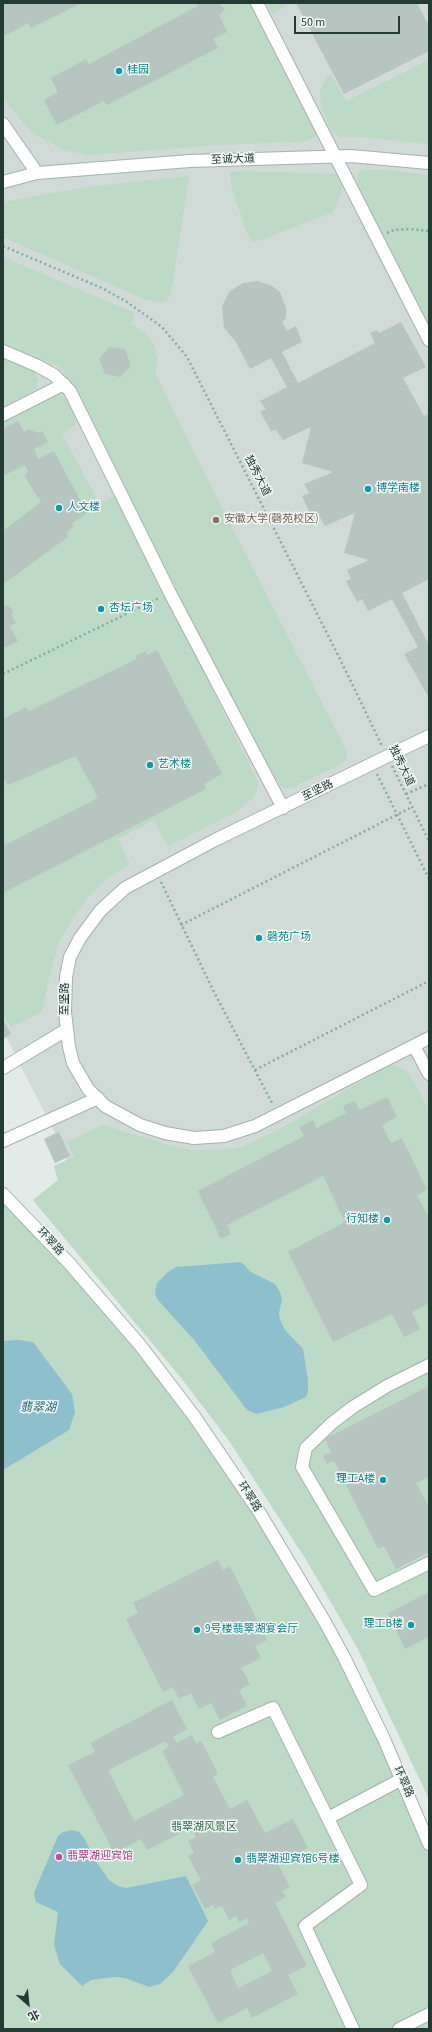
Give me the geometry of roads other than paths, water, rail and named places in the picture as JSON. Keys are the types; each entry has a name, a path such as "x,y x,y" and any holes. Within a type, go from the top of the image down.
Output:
{"street":[{"path":"257,3 429,340"},
{"path":"3,124 37,173"},
{"name":"至诚大道","path":"3,182 37,173 190,161 351,156 429,163"},
{"path":"3,351 38,366 54,375 64,384 78,404 170,593 283,808"},
{"path":"3,415 64,384"},
{"name":"至坚路","path":"429,736 215,840 125,888 100,911 80,938 70,957 66,977 66,1030 73,1063 84,1083 114,1112 140,1125 165,1133 194,1138 224,1136 255,1126 429,1038"},
{"path":"3,1068 66,1030"},
{"path":"414,1046 429,1074"},
{"path":"3,1141 98,1098"},
{"name":"环翠路","path":"3,1194 69,1263 140,1345 214,1444 280,1545 325,1622 364,1697 402,1779 429,1844"},
{"path":"429,1365 387,1386 353,1407 332,1423 306,1448 302,1467 374,1590 429,1563"},
{"path":"218,1732 274,1708 361,1885 305,1926 353,2029"},
{"path":"328,1818 402,1779"},
{"path":"399,2029 429,2014"}],"water":[{"path":"241,1262 251,1272 275,1284 280,1292 282,1299 279,1313 280,1320 285,1330 303,1349 308,1380 308,1391 306,1397 284,1407 256,1414 247,1410 195,1341 158,1300 155,1294 157,1283 168,1272 176,1267"},
{"name":"翡翠湖","path":"18,1340 33,1342 72,1394 75,1412 69,1430 3,1470 3,1341"},
{"path":"72,1830 79,1832 84,1838 97,1863 109,1880 118,1886 126,1888 186,1876 208,1921 173,1972 160,1984 149,1987 125,1978 114,1977 91,1980 82,1986 60,1964 54,1945 58,1912 36,1902 34,1893 58,1836 63,1832"}],"place":[{"name":"桂园","path":"119,71"},
{"name":"博学南楼","path":"368,489"},
{"name":"人文楼","path":"59,508"},
{"name":"安徽大学(磬苑校区)","path":"216,520"},
{"name":"杏坛广场","path":"101,609"},
{"name":"艺术楼","path":"150,765"},
{"name":"磬苑广场","path":"259,938"},
{"name":"行知楼","path":"387,1220"},
{"name":"理工A楼","path":"383,1480"},
{"name":"理工B楼","path":"411,1625"},
{"name":"9号楼翡翠湖宴会厅","path":"197,1630"},
{"name":"翡翠湖迎宾馆","path":"59,1857"},
{"name":"翡翠湖迎宾馆6号楼","path":"238,1860"}],"park label":[{"name":"翡翠湖风景区","path":"204,1828"}]}
